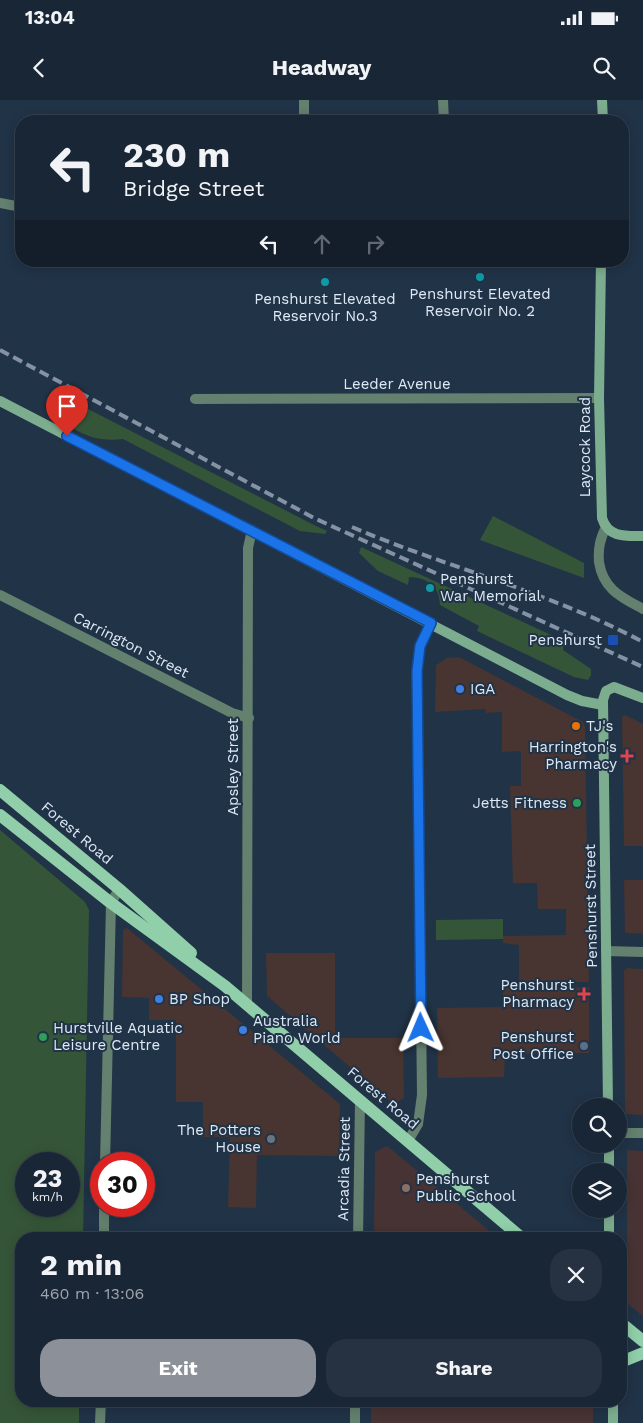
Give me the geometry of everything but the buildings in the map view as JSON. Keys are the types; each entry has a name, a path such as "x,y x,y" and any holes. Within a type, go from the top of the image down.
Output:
{"main road":[{"path":"602,100 603,115"},
{"name":"Laycock Road","path":"601,267 600,507 606,527"},
{"path":"0,401 567,695 582,701 603,705 605,694 611,688 618,688 643,698"},
{"path":"606,527 618,535 643,536"},
{"name":"Penshurst Street","path":"603,705 608,1098"},
{"name":"Forest Road","path":"0,790 170,932 222,983 515,1232"},
{"name":"Forest Road","path":"0,815 111,903 222,983"},
{"path":"609,1218 610,1232"},
{"path":"627,1328 643,1341"},
{"path":"627,1360 643,1353"},
{"path":"613,1407 613,1423"}],"street":[{"path":"304,100 304,115"},
{"path":"444,100 444,115"},
{"path":"0,203 15,206"},
{"name":"Leeder Avenue","path":"195,399 599,398"},
{"path":"606,527 598,545 603,579 613,591 643,609"},
{"name":"Apsley Street","path":"248,1005 248,548 252,530"},
{"name":"Carrington Street","path":"0,596 232,713 249,718"},
{"path":"408,1141 418,1124 422,1095 417,671 420,646 431,623"},
{"path":"105,1152 111,903 119,889"},
{"path":"606,951 643,952"},
{"name":"Arcadia Street","path":"358,1232 360,1100"},
{"path":"627,1133 643,1133"},
{"path":"104,1217 104,1232"},
{"path":"100,1423 101,1407"},
{"path":"355,1407 355,1423"}],"shaded area":[{"path":"459,657 583,722 585,727 589,982 519,983 519,945 503,943 503,936 566,935 566,909 538,909 537,883 513,883 510,786 521,786 521,751 502,752 502,712 486,713 485,709 435,712 436,665 447,658"},
{"path":"625,715 643,724 643,846 624,846 622,717"},
{"path":"624,880 643,880 643,934 625,933"},
{"path":"127,928 340,1104 339,1156 257,1155 256,1208 228,1207 230,1137 203,1137 203,1102 176,1102 176,1020 149,1020 149,998 122,997 123,930"},
{"path":"266,953 335,953 335,1038 403,1038 404,1098 393,1104 267,996"},
{"path":"627,968 643,969 643,1115 627,1114 627,1098 625,1098 624,971"},
{"path":"589,987 589,1053 505,1054 504,1077 438,1078 437,1008 503,1007 503,988"},
{"name":"Penshurst Public School","path":"387,1146 490,1232 374,1232 375,1152"},
{"path":"627,1150 643,1151 643,1316 627,1303"},
{"path":"371,1407 593,1407 593,1423 371,1423"}],"green space":[{"path":"57,393 327,531 325,534 300,531 123,439 100,439 74,429 46,411"},
{"path":"493,516 584,563 584,578 480,540"},
{"path":"361,547 564,641 563,650 591,669 591,675 588,680 574,677 477,631 479,626 440,605 438,593 427,581 409,577 408,585 378,571 359,553"},
{"name":"Hurstville Aquatic Leisure Centre","path":"0,830 85,902 89,910 83,1232 15,1232 15,1407 79,1407 79,1423 0,1423"},
{"path":"503,919 503,939 436,940 436,920"}],"railway":[{"path":"0,350 316,519 643,667"},
{"path":"352,527 388,542 535,594 608,624 643,642"}],"place":[{"name":"Penshurst Elevated Reservoir No. 2","path":"480,277"},
{"name":"Penshurst Elevated Reservoir No.3","path":"325,282"},
{"name":"Penshurst War Memorial","path":"430,588"},
{"name":"Penshurst","path":"613,640"},
{"name":"IGA","path":"460,689"},
{"name":"TJ's","path":"576,726"},
{"name":"Harrington's Pharmacy","path":"627,756"},
{"name":"Jetts Fitness","path":"577,803"},
{"name":"Penshurst Pharmacy","path":"584,994"},
{"name":"BP Shop","path":"159,999"},
{"name":"Australia Piano World","path":"243,1030"},
{"name":"Hurstville Aquatic Leisure Centre","path":"43,1037"},
{"name":"Penshurst Post Office","path":"584,1046"},
{"name":"The Potters House","path":"271,1139"},
{"name":"Penshurst Public School","path":"406,1188"}],"route":[{"path":"67,436 431,623 420,646 417,671 421,1028"}]}
